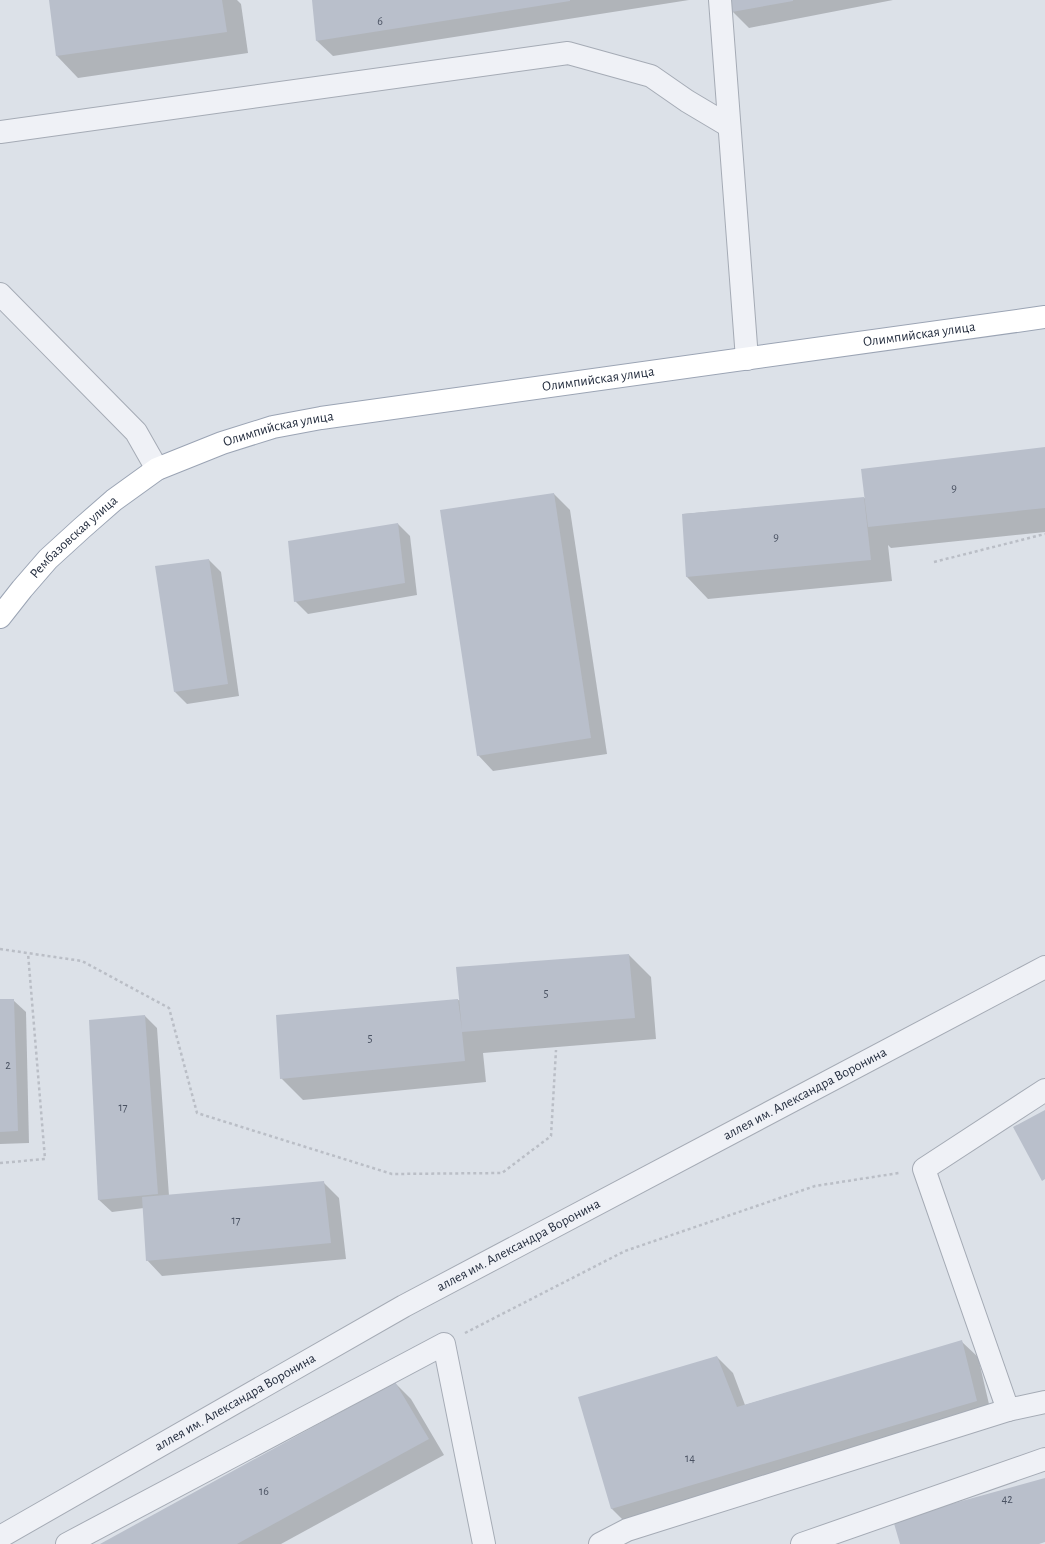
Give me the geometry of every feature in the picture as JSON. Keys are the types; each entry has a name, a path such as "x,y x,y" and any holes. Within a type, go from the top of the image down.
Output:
{"main road":[{"name":"Олимпийская улица","path":"157,469 222,443 280,426 321,418 1045,317"},
{"name":"Рембазовская улица","path":"0,617 48,559 114,500 157,469"}],"street":[{"path":"720,0 747,359"},
{"path":"0,132 568,53 651,76 687,101 729,126"},
{"path":"0,294 136,432 157,469"},
{"name":"аллея им. Александра Воронина","path":"0,1537 404,1306 1045,967"},
{"path":"1008,1410 924,1170 1045,1090"},
{"path":"67,1544 444,1344 484,1544"},
{"path":"600,1544 627,1530 1008,1410 1045,1402"},
{"path":"802,1544 1045,1459"}],"path":[{"path":"934,562 1045,534"},
{"path":"0,949 82,961 169,1008 197,1113 392,1174 502,1173 551,1136 556,1050"},
{"path":"0,1163 45,1159 28,953"},
{"path":"444,1344 625,1251 815,1186 924,1170"}],"building":[{"path":"49,0 222,0 227,32 56,56"},
{"path":"312,0 570,0 570,1 316,41"},
{"path":"730,0 793,0 793,1 732,12"},
{"path":"1045,447 1045,508 868,527 861,469"},
{"path":"554,493 591,738 477,756 440,510"},
{"path":"864,497 871,560 686,577 682,514"},
{"path":"398,523 405,583 294,602 288,541"},
{"path":"209,559 228,684 174,692 155,566"},
{"path":"629,954 635,1018 462,1032 465,1061 280,1079 276,1015 458,999 462,1030 456,967"},
{"path":"0,999 14,999 18,1131 0,1132"},
{"path":"145,1015 158,1194 98,1200 89,1020"},
{"path":"1045,1110 1045,1179 1042,1181 1013,1127"},
{"path":"324,1181 331,1243 146,1261 142,1197"},
{"path":"962,1340 977,1401 611,1509 578,1397 717,1356 737,1407"},
{"path":"395,1382 429,1439 237,1544 100,1544"},
{"path":"1045,1478 1045,1542 1039,1544 900,1544 893,1520"}]}
